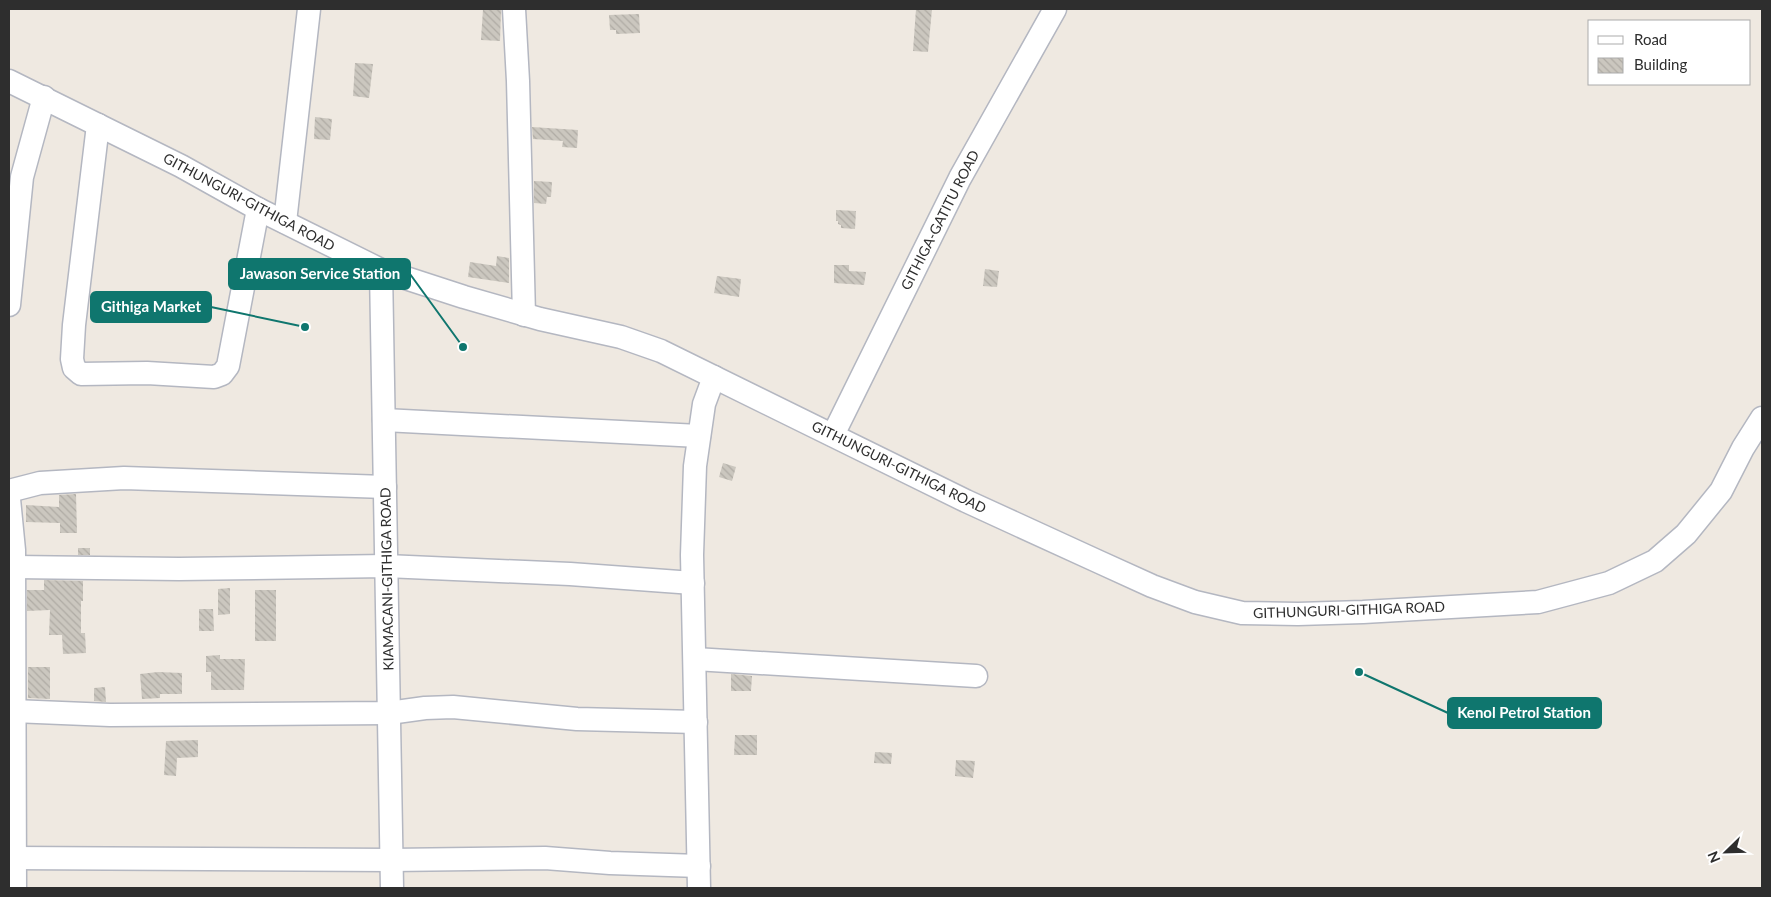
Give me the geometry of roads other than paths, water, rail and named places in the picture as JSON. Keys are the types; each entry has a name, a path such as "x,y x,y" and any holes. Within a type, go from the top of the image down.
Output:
{"street":[{"path":"285,222 309,9"},
{"path":"514,9 524,315"},
{"name":"GITHIGA-GATITU ROAD","path":"833,435 960,178 1055,9"},
{"name":"GITHUNGURI-GITHIGA ROAD","path":"9,81 181,166 258,209 381,270 524,315 621,337 660,351 1027,529 1152,586 1195,602 1242,613 1298,614 1538,602 1609,583 1655,561 1686,534 1721,491 1743,448 1762,418"},
{"path":"9,305 15,182 44,97"},
{"path":"98,125 74,325 72,359 74,368 81,374 147,373 214,377 222,374 228,366 258,209"},
{"name":"KIAMACANI-GITHIGA ROAD","path":"381,270 392,888"},
{"path":"699,888 692,555 695,466 704,404 714,377"},
{"path":"384,420 699,436"},
{"path":"9,491 40,483 124,478 385,487"},
{"path":"9,500 14,550 12,858 15,888"},
{"path":"14,567 179,569 386,566 570,574 693,583"},
{"path":"695,659 976,676"},
{"path":"13,711 110,715 389,713 425,708 453,707 577,718 696,722"},
{"path":"12,858 392,860 546,858 610,864 699,866"}],"place":[{"name":"Githiga Market","path":"305,327"},
{"name":"Jawason Service Station","path":"463,347"},
{"name":"Kenol Petrol Station","path":"1359,672"}]}
